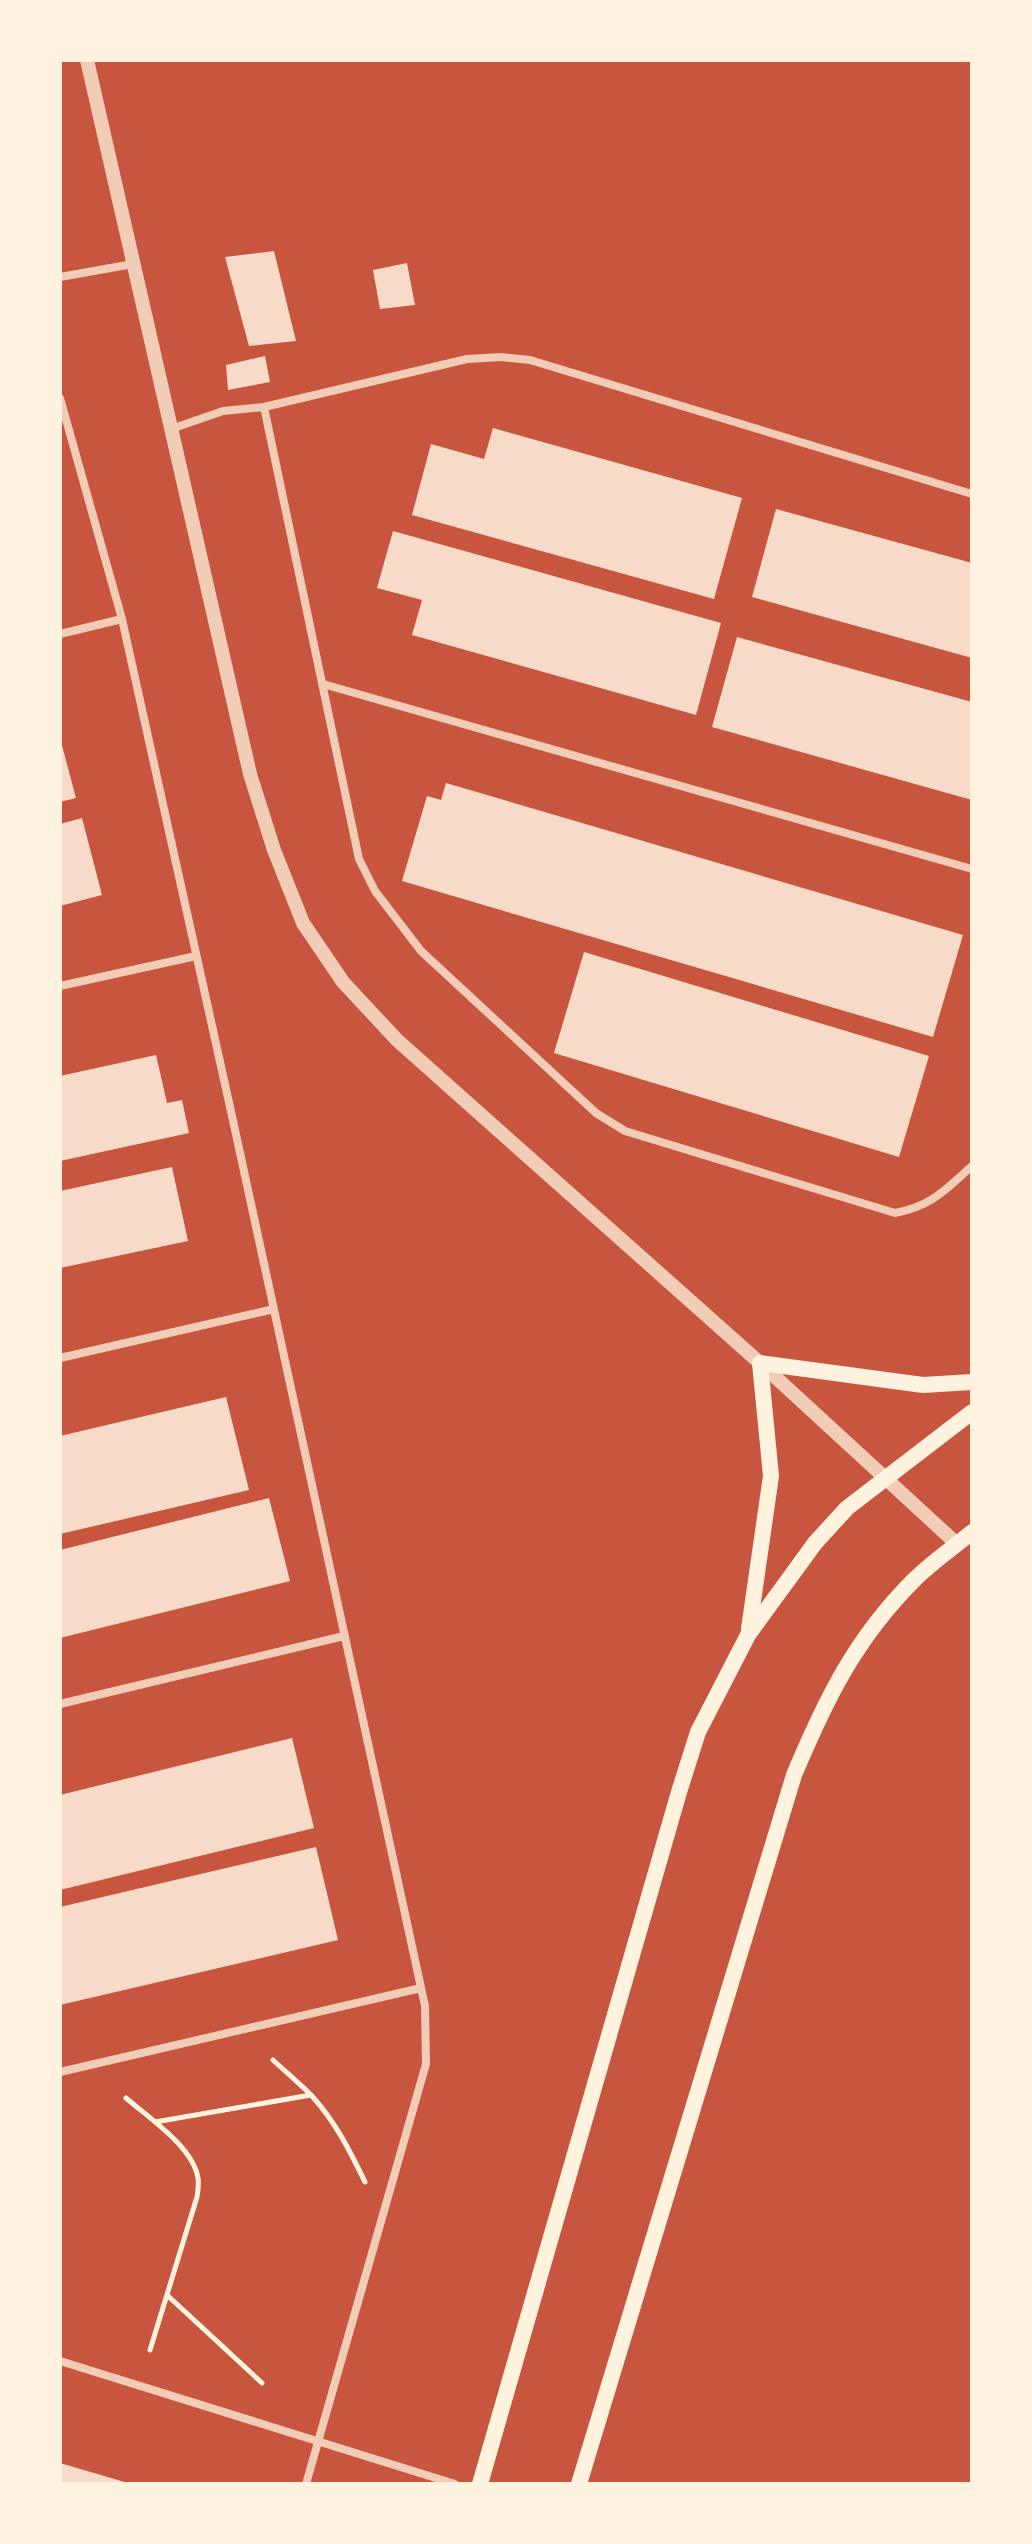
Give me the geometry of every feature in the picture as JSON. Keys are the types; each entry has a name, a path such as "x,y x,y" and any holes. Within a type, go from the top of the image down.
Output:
{"main road":[{"path":"748,1635 771,1476 760,1363 923,1385 972,1382"},
{"path":"480,2484 698,1732 748,1635 815,1543 847,1508 972,1412"},
{"path":"579,2484 794,1775 821,1710 851,1657 916,1578 972,1532"}],"street":[{"path":"87,60 250,774 274,850 303,923 343,982 397,1040 760,1363 957,1544"},
{"path":"60,277 133,264"},
{"path":"171,429 223,411 264,407 467,359 516,358 972,494"},
{"path":"60,398 122,619 421,1988 427,2038 426,2064 306,2484"},
{"path":"264,407 359,859 375,891 421,951 596,1113 625,1131 895,1213 918,1209 972,1166"},
{"path":"60,634 122,619"},
{"path":"323,684 972,869"},
{"path":"60,986 196,956"},
{"path":"60,1358 274,1309"},
{"path":"60,1704 344,1636"},
{"path":"60,2072 421,1988"},
{"path":"60,2361 455,2484"}],"path":[{"path":"273,2060 311,2095 345,2140 365,2182"},
{"path":"154,2122 311,2095"},
{"path":"126,2098 183,2150 199,2180 197,2197 150,2350"},
{"path":"167,2295 262,2383"}],"building":[{"path":"274,251 296,341 249,346 225,257"},
{"path":"407,263 415,305 380,309 373,270"},
{"path":"265,356 270,382 228,390 226,365"},
{"path":"493,428 742,498 714,599 412,515 431,444 484,459"},
{"path":"776,509 972,563 972,658 752,597"},
{"path":"393,531 721,623 696,715 412,635 422,600 377,588"},
{"path":"737,637 972,702 972,800 712,727"},
{"path":"60,738 76,798 60,802"},
{"path":"446,783 963,935 933,1037 402,881 427,796 441,800"},
{"path":"82,818 102,895 60,906 60,824"},
{"path":"584,952 929,1056 899,1157 554,1053"},
{"path":"156,1055 167,1103 182,1100 189,1133 60,1161 60,1076"},
{"path":"172,1167 188,1241 60,1268 60,1191"},
{"path":"226,1397 249,1490 60,1534 60,1436"},
{"path":"269,1498 290,1581 60,1638 60,1550"},
{"path":"292,1738 314,1828 60,1890 60,1795"},
{"path":"316,1847 338,1940 60,2005 60,1907"},
{"path":"60,2463 128,2483 60,2484"}]}
